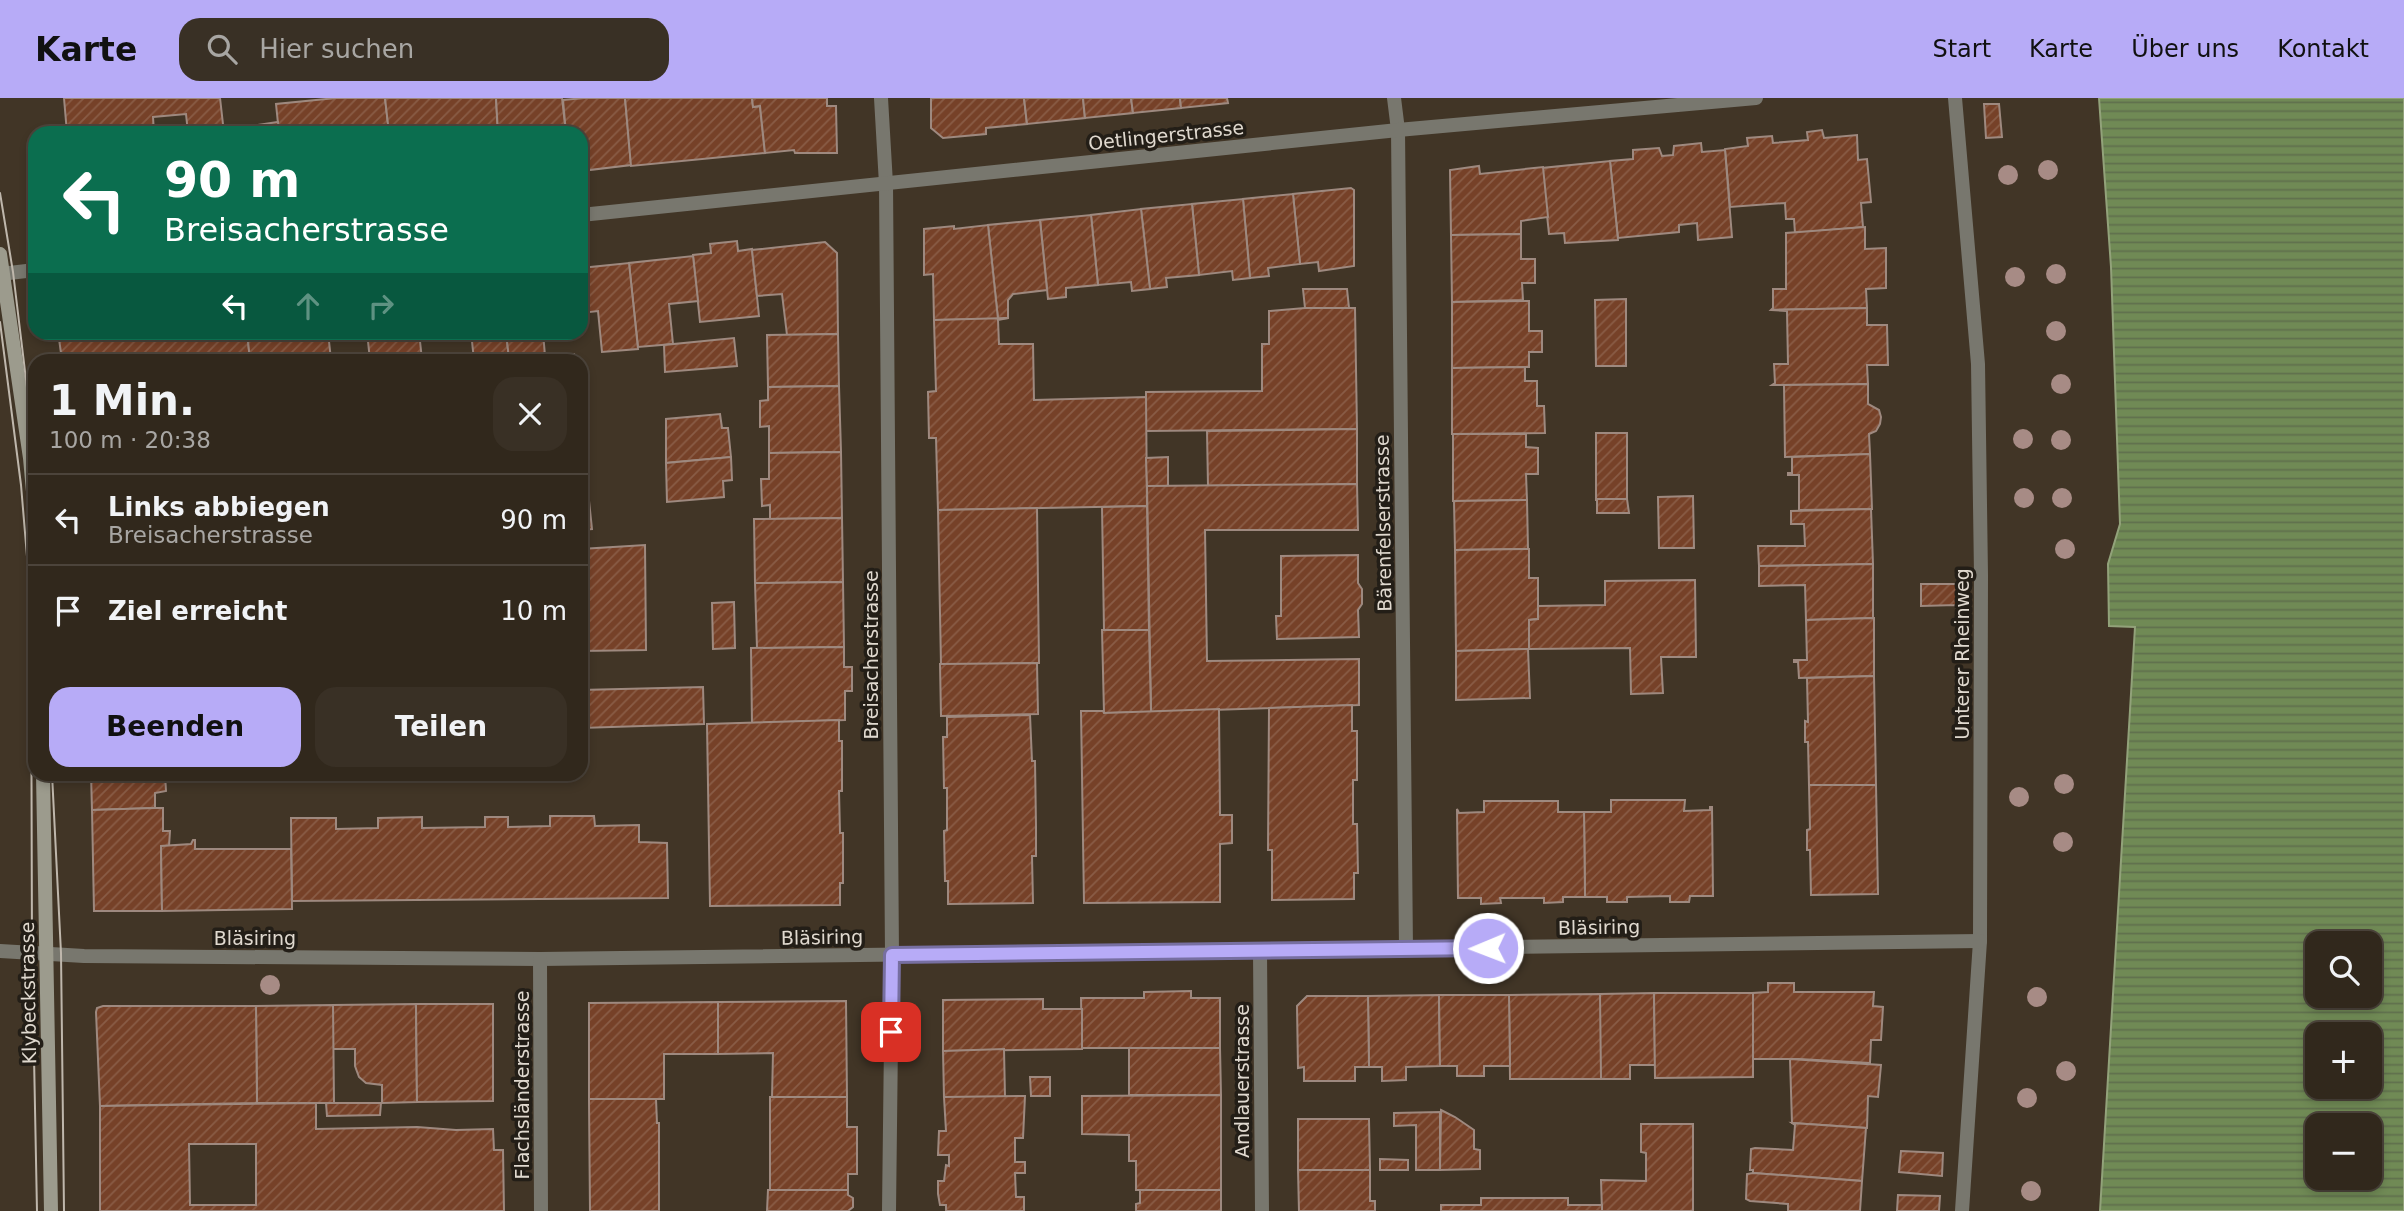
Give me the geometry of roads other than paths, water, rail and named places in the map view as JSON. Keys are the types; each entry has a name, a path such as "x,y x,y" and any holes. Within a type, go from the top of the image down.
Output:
{"street":[{"name":"Breisacherstrasse","path":"881,98 886,184 892,955 889,1211"},
{"name":"Bärenfelserstrasse","path":"1394,98 1398,130 1406,949"},
{"name":"Oetlingerstrasse","path":"588,214 1398,130 1756,98"},
{"name":"Unterer Rheinweg","path":"1955,98 1978,364 1981,562 1980,942 1962,1211"},
{"path":"0,254 28,445"},
{"path":"2,274 28,271"},
{"name":"Klybeckstrasse","path":"43,781 51,1211"},
{"name":"Bläsiring","path":"0,951 84,956 540,959 1980,942"},
{"name":"Andlauerstrasse","path":"1260,951 1262,1211"},
{"name":"Flachsländerstrasse","path":"540,959 541,1211"}],"tram line":[{"path":"0,193 28,396"},
{"path":"0,322 21,485 28,568"},
{"path":"32,781 37,1211"},
{"path":"52,781 61,953 64,1211"}]}
